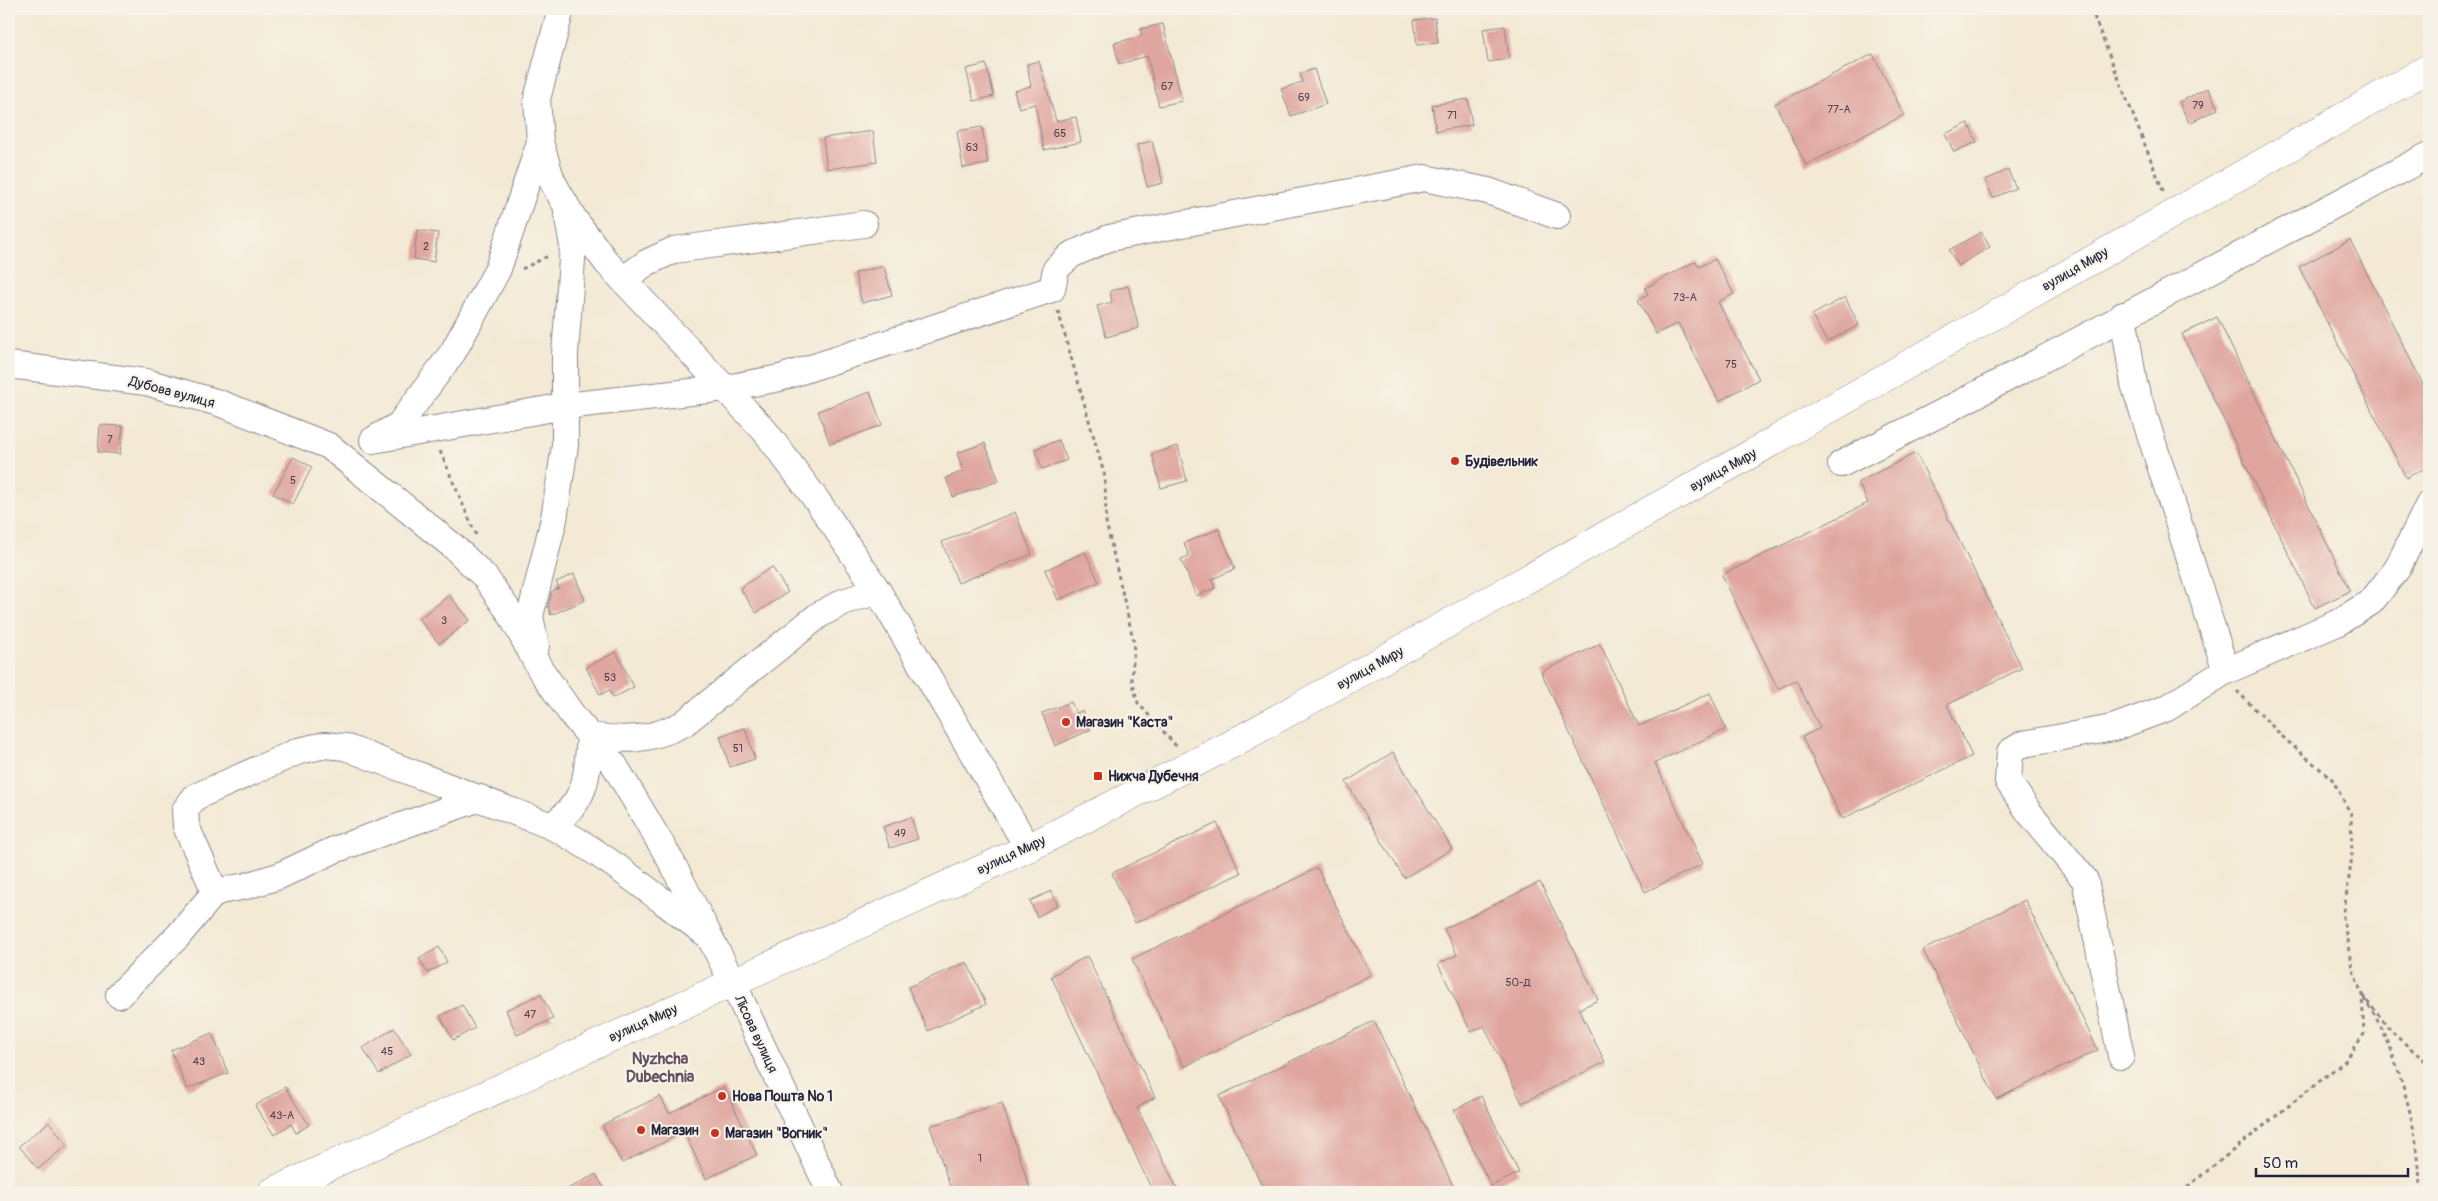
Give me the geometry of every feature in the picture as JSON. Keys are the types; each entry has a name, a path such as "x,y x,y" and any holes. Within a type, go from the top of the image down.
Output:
{"main road":[{"name":"вулиця Миру","path":"272,1192 1028,848 1193,764 1369,669 2429,68"}],"street":[{"path":"560,9 537,99 540,142 552,181 566,205 607,263 766,431 818,502 878,591 1028,848"},
{"path":"373,440 399,425 453,352 498,269 540,142"},
{"path":"1841,464 1949,410 2123,315 2429,155"},
{"path":"329,446 432,431 566,406 726,388 780,378 1052,289 1056,269 1066,260 1109,238 1424,178 1488,191 1557,216"},
{"path":"540,669 530,616 554,519 565,445 565,354 573,246 566,205"},
{"path":"623,280 646,263 674,250 864,224"},
{"path":"2123,315 2134,384 2226,671"},
{"name":"Дубова вулиця","path":"9,365 146,382 219,403 329,446"},
{"name":"Лісова вулиця","path":"329,446 454,548 485,577 510,613 540,669 615,766 642,808 709,936 830,1192"},
{"path":"2121,1056 2085,880 2028,811 2008,781 2010,752 2023,744 2113,728 2167,708 2226,671 2337,623 2371,602 2397,569 2429,504"},
{"path":"551,826 566,815 579,799 586,778 590,736 620,740 644,739 662,735 683,724 819,615 843,602 878,591"},
{"path":"215,892 186,826 185,810 196,796 298,751 325,745 345,747 551,826 595,853 709,936"},
{"path":"119,995 178,936 215,892 246,886 280,876 343,847 480,798"}],"path":[{"path":"2091,9 2173,214"},
{"path":"520,271 573,246"},
{"path":"1052,289 1105,476 1106,522 1134,643 1132,680 1138,703 1161,731 1193,764"},
{"path":"432,431 479,541"},
{"path":"2226,671 2238,693 2286,740 2332,779 2351,814 2352,856 2343,918 2352,968 2362,995 2388,1040 2403,1086 2420,1164 2420,1192"},
{"path":"2362,995 2396,1036 2429,1064"},
{"path":"2181,1192 2346,1060 2364,1034 2362,995"}],"building":[{"path":"1435,18 1438,43 1417,45 1414,20"},
{"path":"1163,24 1182,101 1159,106 1147,56 1119,64 1114,43 1142,36 1140,29"},
{"path":"1505,26 1509,59 1488,62 1483,29"},
{"path":"1873,54 1904,115 1806,165 1775,104"},
{"path":"1039,61 1056,121 1076,117 1081,142 1044,150 1035,104 1019,108 1014,91 1031,86 1027,64"},
{"path":"986,64 994,96 974,101 966,69"},
{"path":"1314,69 1326,104 1291,116 1281,89 1302,82 1300,74"},
{"path":"2208,88 2218,109 2189,123 2179,102"},
{"path":"1468,99 1472,125 1436,131 1432,105"},
{"path":"1968,123 1977,142 1954,152 1945,134"},
{"path":"982,127 988,164 963,168 957,131"},
{"path":"873,131 877,162 827,169 823,138"},
{"path":"1152,141 1163,183 1147,187 1137,145"},
{"path":"2008,170 2016,188 1993,198 1985,180"},
{"path":"417,230 438,233 434,262 414,259"},
{"path":"1981,232 1990,247 1958,266 1949,250"},
{"path":"2350,240 2429,396 2429,466 2406,478 2299,267"},
{"path":"1715,259 1734,294 1718,302 1759,379 1719,401 1678,323 1656,334 1638,300 1648,294 1645,288 1696,261 1699,267"},
{"path":"884,266 892,295 862,303 855,273"},
{"path":"1128,286 1139,328 1106,337 1097,306 1112,302 1110,291"},
{"path":"1845,297 1859,325 1827,342 1812,315"},
{"path":"2217,317 2350,591 2315,608 2182,334"},
{"path":"870,392 882,425 830,444 818,411"},
{"path":"100,425 123,426 120,454 98,452"},
{"path":"1059,440 1067,460 1042,469 1035,449"},
{"path":"985,443 999,481 953,497 946,478 963,471 957,453"},
{"path":"1178,446 1187,481 1161,488 1152,454"},
{"path":"1916,453 2022,668 1947,705 1972,756 1842,819 1802,737 1820,728 1796,680 1778,689 1722,575 1868,503 1858,482"},
{"path":"293,457 312,467 293,504 273,494"},
{"path":"1015,512 1032,554 958,583 942,542"},
{"path":"1219,529 1235,569 1212,579 1215,588 1196,596 1181,559 1189,556 1184,543"},
{"path":"1085,552 1099,582 1058,600 1045,570"},
{"path":"772,567 788,592 756,613 740,588"},
{"path":"574,574 585,600 551,615 548,607 552,591 559,588 556,582"},
{"path":"449,595 470,620 439,644 419,619"},
{"path":"1600,644 1639,726 1710,693 1726,729 1655,763 1703,864 1645,892 1541,672"},
{"path":"616,652 634,687 613,698 609,690 600,695 586,667"},
{"name":"Магазин \"Каста\"","path":"1071,702 1076,713 1082,711 1090,730 1055,746 1042,713"},
{"path":"745,728 755,759 730,767 720,736"},
{"path":"1393,752 1452,849 1404,878 1346,782"},
{"path":"911,817 918,839 890,848 883,827"},
{"path":"1217,823 1241,873 1135,923 1112,873"},
{"path":"1317,868 1371,975 1184,1067 1132,959"},
{"path":"1540,882 1598,1000 1579,1009 1605,1062 1522,1103 1484,1026 1471,1032 1438,964 1457,955 1444,929"},
{"path":"1051,891 1058,905 1037,917 1030,901"},
{"path":"2025,900 2098,1050 1996,1099 1923,950"},
{"path":"439,947 447,962 428,973 419,959"},
{"path":"1087,956 1155,1097 1137,1108 1179,1192 1153,1192 1051,976"},
{"path":"967,962 986,1004 928,1031 908,987"},
{"path":"541,994 553,1019 517,1035 506,1010"},
{"path":"462,1005 475,1028 453,1040 440,1016"},
{"path":"1374,1021 1456,1192 1265,1192 1219,1096"},
{"path":"394,1028 411,1054 379,1074 363,1048"},
{"path":"212,1033 228,1073 187,1089 171,1050"},
{"path":"285,1087 309,1125 296,1133 291,1124 274,1135 255,1106"},
{"path":"724,1087 757,1155 706,1179 684,1132 622,1163 602,1125 660,1096 669,1113"},
{"path":"1481,1096 1519,1173 1491,1186 1454,1110"},
{"path":"1002,1103 1030,1189 1022,1192 952,1192 930,1126"},
{"path":"49,1122 67,1145 38,1169 19,1146"},
{"path":"596,1174 606,1192 562,1192"}],"place":[{"name":"Будівельник","path":"1455,461"},
{"name":"Магазин \"Каста\"","path":"1066,722"},
{"name":"Нижча Дубечня","path":"1098,776"},
{"name":"Нова Пошта № 1","path":"722,1096"},
{"name":"Магазин","path":"641,1130"},
{"name":"Магазин \"Вогник\"","path":"715,1133"}],"district":[{"name":"Nyzhcha Dubechnia","path":"660,1068"}]}
